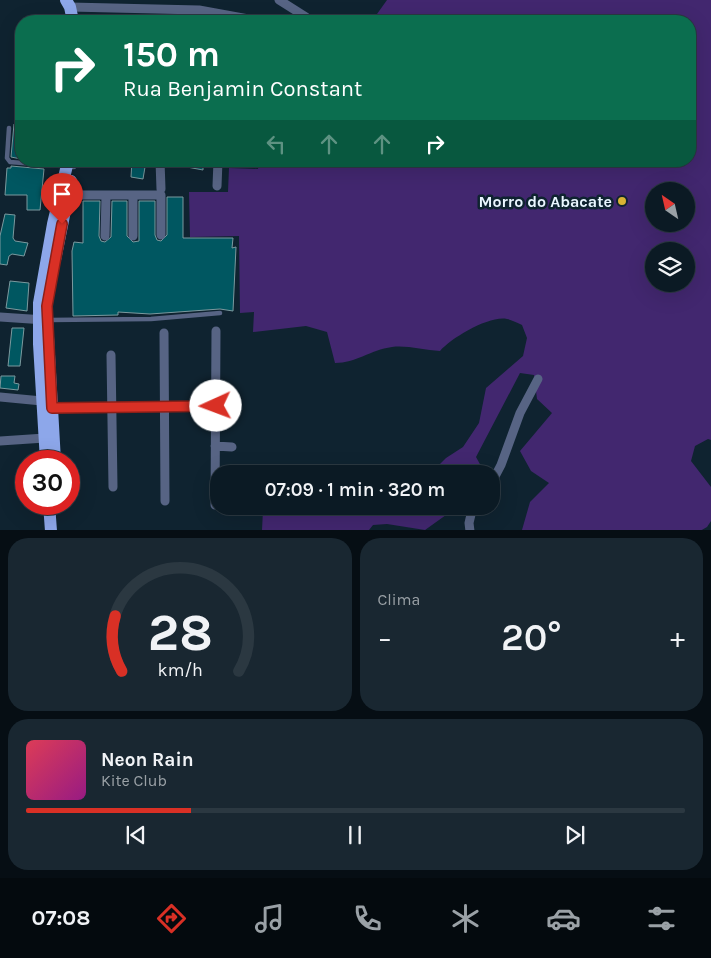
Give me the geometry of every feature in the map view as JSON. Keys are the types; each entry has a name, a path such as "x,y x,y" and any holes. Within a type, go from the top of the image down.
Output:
{"main road":[{"path":"45,450 46,406 42,320 47,255 70,167"},
{"path":"42,320 69,195 71,167"},
{"path":"46,406 53,450"},
{"path":"50,515 51,530"},
{"path":"58,515 59,530"}],"street":[{"path":"279,0 303,15"},
{"path":"295,9 300,0"},
{"path":"68,4 199,10 227,15"},
{"path":"160,167 161,189"},
{"path":"217,186 218,167"},
{"path":"69,195 162,195 162,234"},
{"path":"105,236 106,196"},
{"path":"133,196 133,236"},
{"path":"0,317 42,320"},
{"path":"215,465 216,331"},
{"path":"164,333 165,501"},
{"path":"111,355 112,487"},
{"path":"500,467 520,414 538,379"},
{"path":"0,397 46,406 112,408 216,406"},
{"path":"0,441 44,438"},
{"path":"215,446 232,447"},
{"path":"470,515 468,523 470,530"}],"lane":[{"path":"9,128 7,158 10,162 15,162"},
{"path":"42,320 151,319 220,313"}],"shaded area":[{"path":"387,0 711,0 711,440 708,439 695,446 691,461 711,487 711,521 707,527 702,530 522,530 530,502 549,483 531,471 520,451 552,413 537,399 534,375 520,373 476,457 480,465 439,465 463,447 479,423 486,388 523,356 527,338 522,325 517,322 507,319 491,320 462,334 440,351 392,347 350,361 335,363 327,332 306,326 253,332 254,312 240,313 239,236 190,237 189,192 228,192 229,168 696,167 696,15 376,15"},
{"path":"263,515 446,515 425,530 387,524 373,525 369,530 262,530"}],"building":[{"path":"14,124 15,124 15,158 11,157"},
{"path":"11,166 44,169 40,210 27,210 27,195 5,195 7,168 11,168"},
{"path":"132,167 145,167 143,179 131,177"},
{"path":"187,167 203,167 203,170"},
{"path":"167,197 183,197 183,238 233,238 232,248 236,247 233,311 220,309 150,314 118,312 118,315 73,316 72,251 74,242 83,243 83,201 100,201 99,236 101,241 105,242 111,237 112,201 127,201 127,236 133,242 139,241 139,201 155,201 155,235 157,240 161,241 167,235"},
{"path":"5,214 15,215 13,238 15,241 28,243 24,256 12,254 9,256 7,265 0,264 0,236"},
{"path":"10,281 29,283 27,311 6,308"},
{"path":"12,328 24,328 20,366 8,366"},
{"path":"1,376 15,376 14,383 19,384 18,390 0,388"}],"place":[{"name":"Morro do Abacate","path":"622,201"}],"route":[{"path":"62,224 47,306 52,408 216,406"}]}
